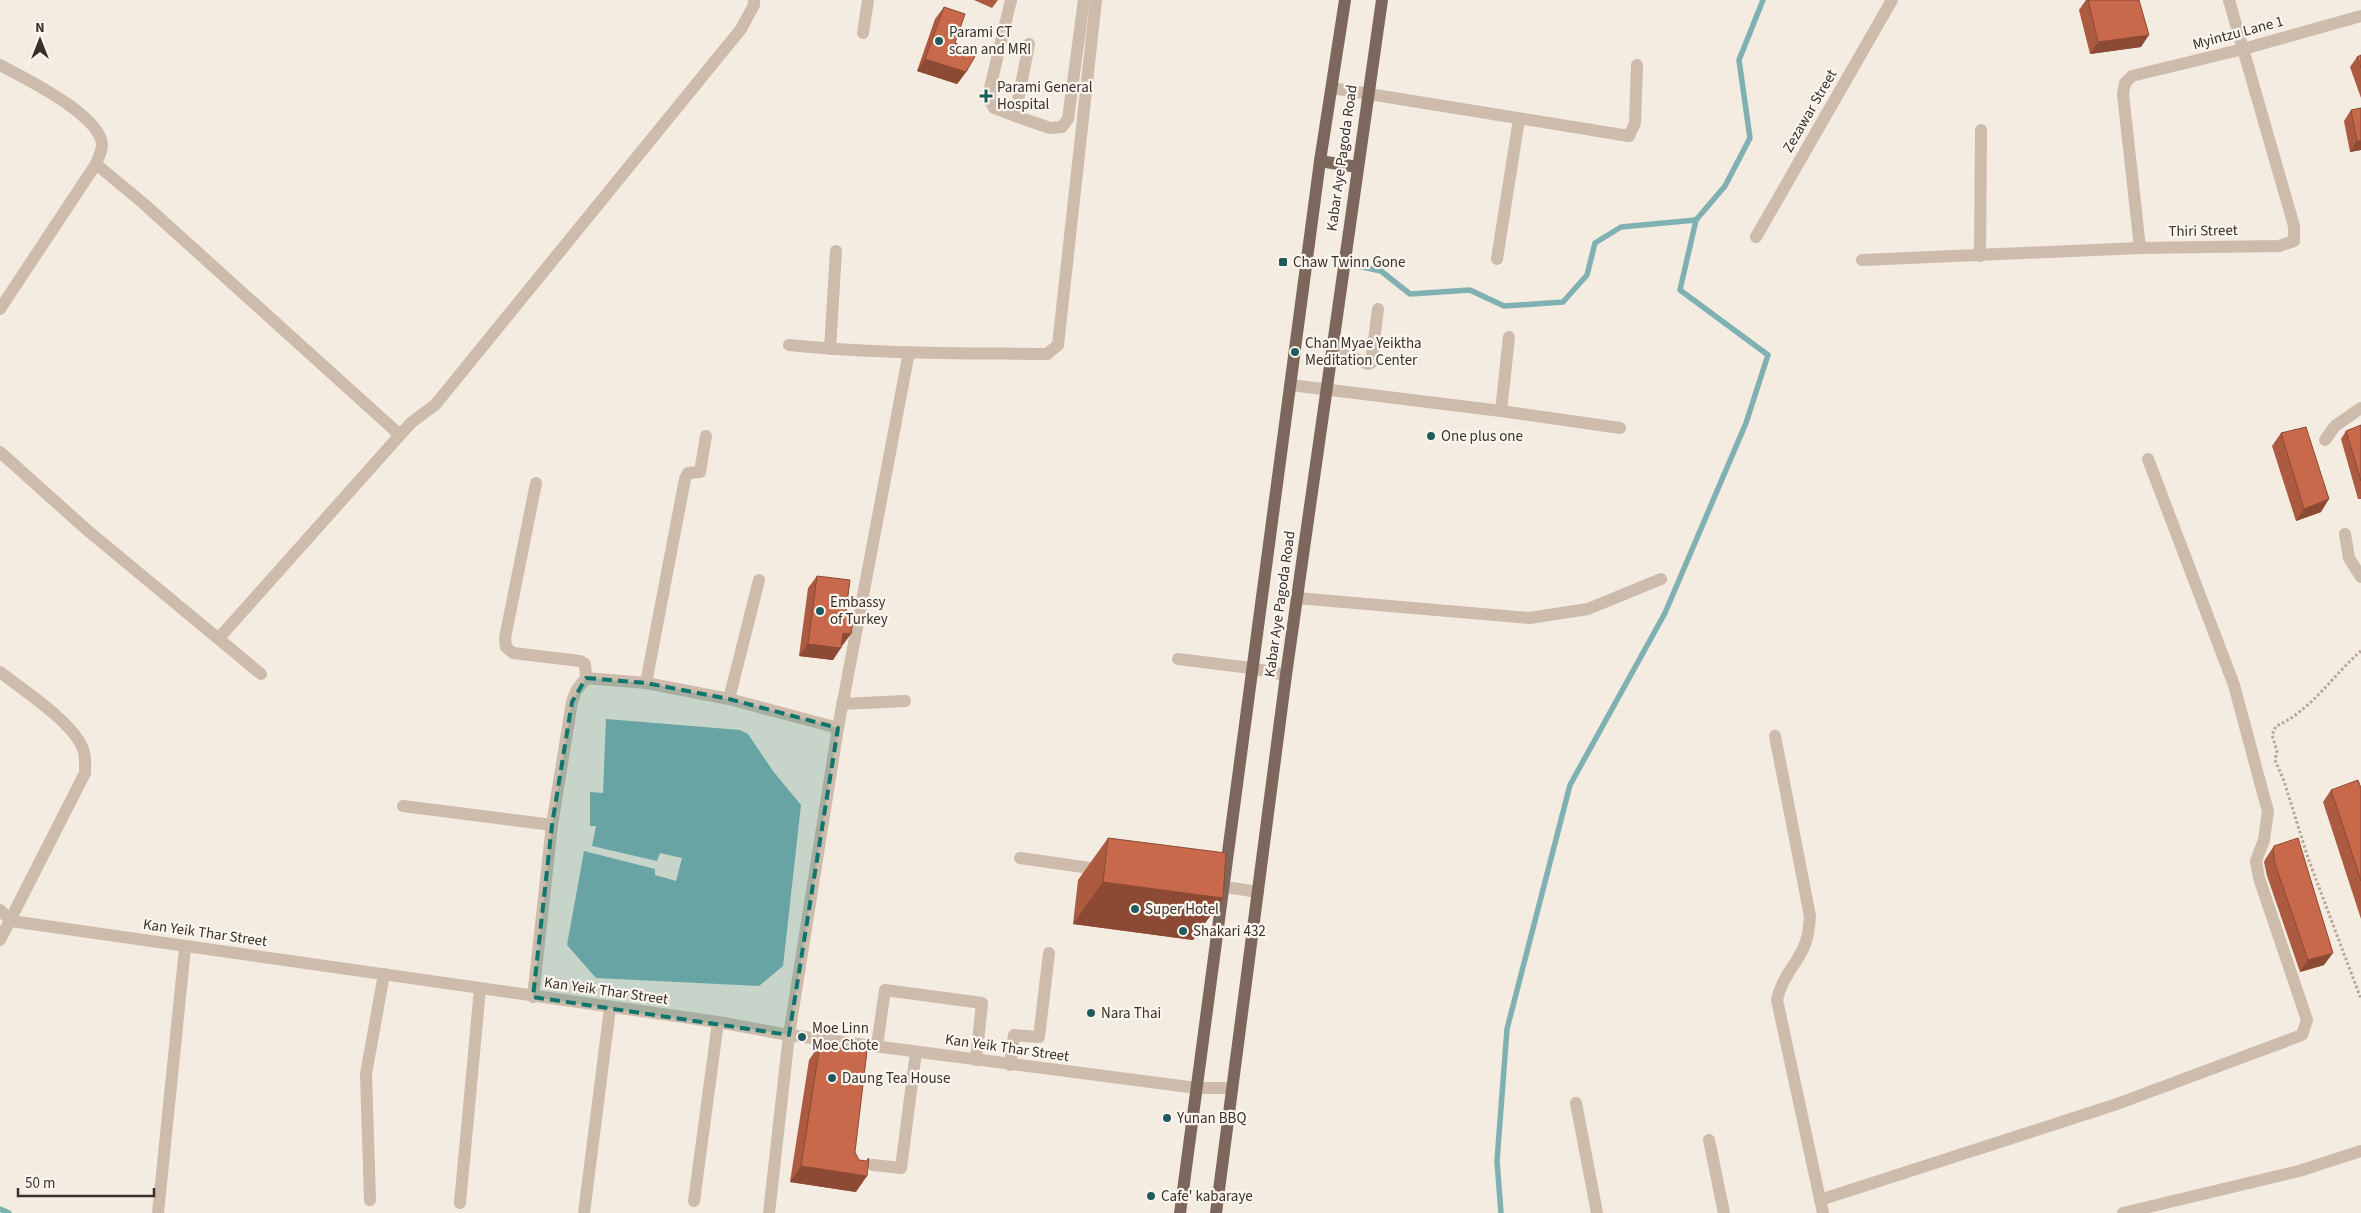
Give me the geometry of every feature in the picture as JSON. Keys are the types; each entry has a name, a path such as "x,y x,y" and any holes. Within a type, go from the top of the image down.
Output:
{"main road":[{"name":"Kabar Aye Pagoda Road","path":"1180,1213 1251,668 1320,161 1345,0"},
{"name":"Kabar Aye Pagoda Road","path":"1216,1213 1286,676 1331,348 1382,0"},
{"path":"1320,161 1357,167"}],"street":[{"path":"219,638 412,422 435,405 741,29 754,5 754,0"},
{"path":"863,33 868,0"},
{"path":"1011,0 990,94 994,108 1050,128 1062,127 1068,119 1084,0"},
{"path":"789,345 830,349 909,352 1047,354 1058,345 1096,0"},
{"name":"Zezawar Street","path":"1756,237 1892,0"},
{"name":"Thiri Street","path":"1862,260 2140,248 2279,246 2294,240 2294,226 2229,0"},
{"name":"Myintzu Lane 1","path":"2140,248 2123,94 2125,83 2132,76 2243,49 2361,16"},
{"path":"1015,116 1029,44"},
{"path":"0,65 71,105 97,130 102,145 96,164 5,289 0,309"},
{"path":"1332,88 1629,136 1635,123 1637,65"},
{"path":"1497,259 1519,119"},
{"path":"1980,256 1981,130"},
{"path":"96,164 143,203 400,435"},
{"path":"830,349 836,251"},
{"path":"1331,348 1368,364 1371,363 1378,309"},
{"path":"1501,411 1509,337"},
{"path":"769,1213 789,1035 838,728 909,352"},
{"path":"1290,385 1620,428"},
{"path":"2325,440 2335,426 2361,408"},
{"path":"646,683 685,479 688,474 700,472 706,436"},
{"path":"0,452 87,530 261,674"},
{"path":"1820,1200 2117,1104 2302,1035 2305,1029 2307,1020 2259,878 2256,861 2264,840 2268,811 2234,685 2148,459"},
{"path":"533,997 552,825 572,702 576,691 586,678 585,664 580,661 513,653 506,648 505,638 536,483"},
{"path":"2345,534 2349,558 2361,577"},
{"path":"1297,598 1529,618 1588,609 1661,579"},
{"path":"729,699 759,580"},
{"path":"1178,659 1251,668 1286,676"},
{"path":"0,672 52,711 66,725 84,749 86,762 85,772 0,940"},
{"path":"586,678 646,683 729,699 838,728"},
{"path":"842,704 905,701"},
{"path":"1775,736 1810,916 1808,936 1802,950 1780,985 1777,1000 1823,1213"},
{"path":"403,806 552,825"},
{"path":"1020,858 1116,872"},
{"path":"1203,884 1258,892"},
{"path":"0,910 11,921"},
{"name":"Kan Yeik Thar Street","path":"11,921 185,948 384,974 533,997 718,1022 870,1048 916,1052 1197,1088 1232,1088"},
{"path":"158,1213 185,948"},
{"path":"1010,1065 1014,1035 1039,1037 1049,952"},
{"path":"370,1200 366,1074 384,974"},
{"path":"460,1203 480,989"},
{"path":"870,1048 885,990 982,1003 976,1060"},
{"path":"584,1213 610,1008"},
{"path":"694,1201 718,1022"},
{"path":"873,1165 901,1168 916,1052"},
{"path":"1576,1103 1597,1213"},
{"path":"1709,1140 1724,1213"},
{"path":"2123,1213 2299,1171 2361,1151"}],"path":[{"path":"2361,650 2342,667 2298,714 2276,726 2272,735 2277,751 2275,760 2284,781 2308,858 2361,1000"}],"highlighted area":[{"path":"586,678 646,683 729,699 838,728 789,1035 533,997 552,825 572,702"}],"water":[{"path":"606,719 740,730 748,734 773,771 801,805 783,966 759,986 596,978 567,945 584,851 655,869 655,875 676,881 682,858 660,853 657,861 592,846 596,826 590,826 590,792 603,793"}],"building":[{"path":"2088,0 2139,0 2149,35 2098,42"},
{"path":"944,7 965,14 955,43 977,53 966,72 925,59"},
{"path":"2361,55 2361,68 2357,57"},
{"path":"2361,108 2361,141 2357,141 2351,110"},
{"path":"2361,425 2361,481 2346,431"},
{"path":"2306,427 2329,499 2304,509 2281,433"},
{"path":"817,576 850,580 846,611 854,612 851,634 843,633 841,648 808,644"},
{"path":"2358,780 2361,788 2361,881 2331,790"},
{"path":"1108,838 1226,853 1223,898 1103,882"},
{"path":"2298,838 2333,953 2308,960 2275,864 2273,850 2274,846"},
{"path":"820,1044 867,1051 855,1152 859,1160 866,1161 869,1158 867,1176 801,1166"}],"waterway":[{"path":"1353,265 1381,271 1410,294 1470,290 1504,306 1563,302 1587,275 1595,243 1621,227 1696,220 1725,186 1750,138 1739,60 1763,0"},
{"path":"1501,1213 1497,1161 1507,1029 1570,785 1665,613 1746,423 1768,355 1680,290 1696,220"},
{"path":"0,1209 9,1213"}],"place":[{"name":"Parami CT scan and MRI","path":"939,41"},
{"name":"Parami General Hospital","path":"986,96"},
{"name":"Chaw Twinn Gone","path":"1283,262"},
{"name":"Chan Myae Yeiktha Meditation Center","path":"1295,352"},
{"name":"One plus one","path":"1431,436"},
{"name":"Embassy of Turkey","path":"820,611"},
{"name":"Super Hotel","path":"1135,909"},
{"name":"Shakari 432","path":"1183,931"},
{"name":"Nara Thai","path":"1091,1013"},
{"name":"Moe Linn Moe Chote","path":"802,1037"},
{"name":"Daung Tea House","path":"832,1078"},
{"name":"Yunan BBQ","path":"1167,1118"},
{"name":"Cafe' kabaraye","path":"1151,1196"}]}
